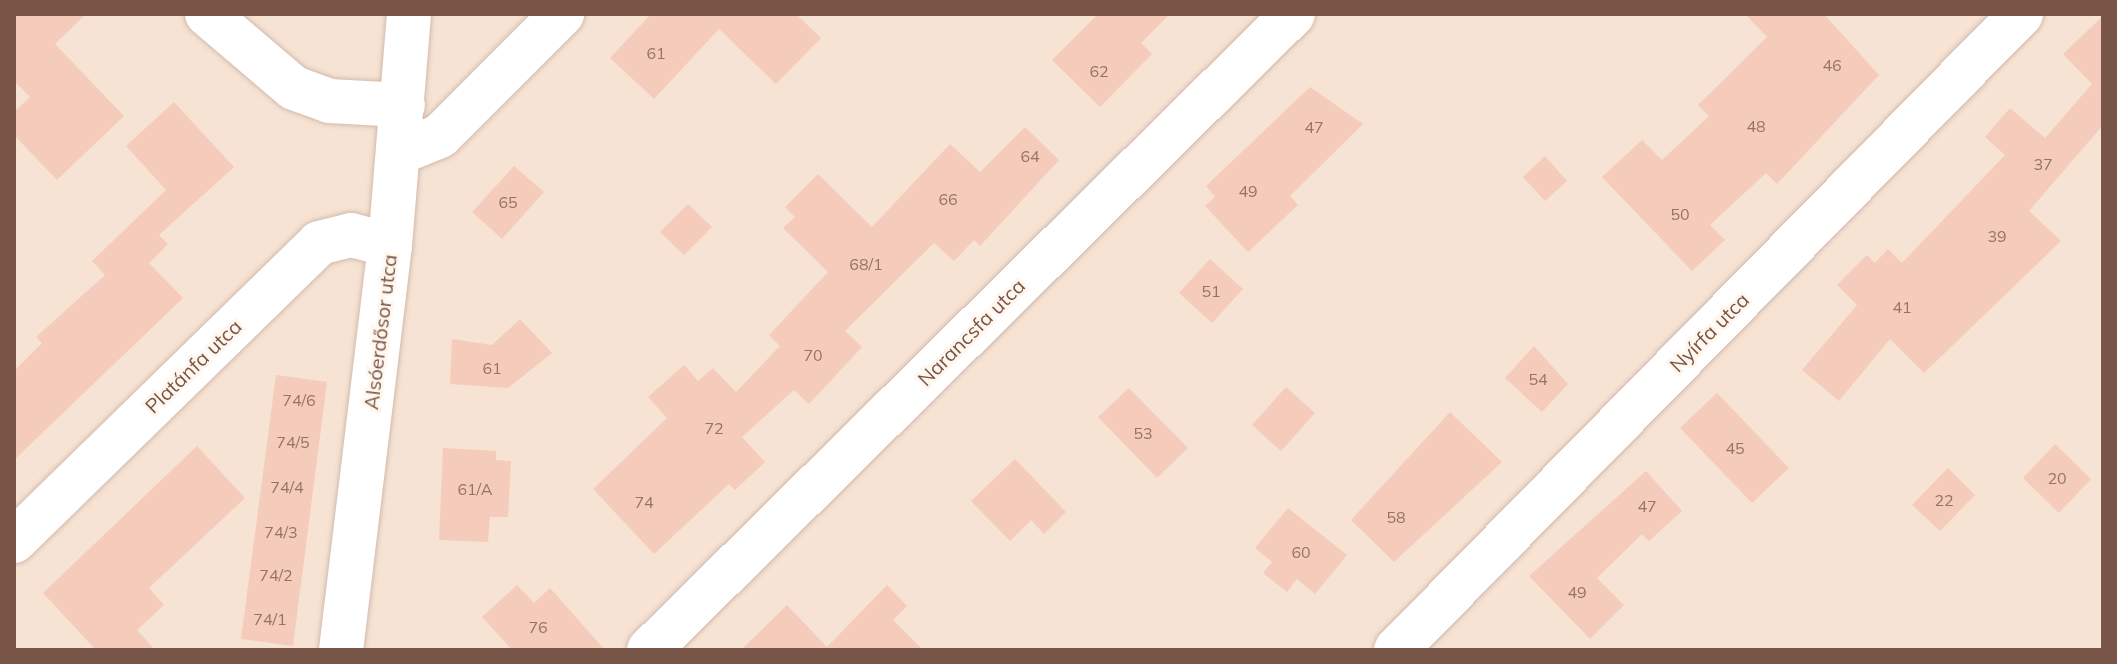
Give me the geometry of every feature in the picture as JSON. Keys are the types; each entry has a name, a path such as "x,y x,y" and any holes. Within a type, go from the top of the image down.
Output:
{"street":[{"path":"207,14 294,88 329,101 403,105"},
{"name":"Alsóerdősor utca","path":"341,650 390,245 409,14"},
{"path":"398,153 440,136 562,14"},
{"name":"Narancsfa utca","path":"649,650 1293,14"},
{"name":"Nyírfa utca","path":"1396,650 2021,14"},
{"name":"Platánfa utca","path":"14,541 319,243 351,235 390,245"}],"shaded area":[{"path":"14,14 2103,14 2103,650 14,650"}],"building":[{"path":"14,14 86,14 55,44 124,116 57,180 14,135 14,112 30,97 14,81"},
{"path":"651,14 796,14 821,38 776,84 719,29 654,99 610,58"},
{"path":"1098,14 1170,14 1141,43 1152,54 1100,107 1052,60"},
{"path":"1745,14 1824,14 1879,75 1777,184 1766,173 1710,225 1725,240 1692,271 1602,177 1642,140 1662,160 1709,116 1698,105 1767,37"},
{"path":"2103,16 2103,125 2029,211 2061,241 1924,373 1890,339 1839,401 1802,370 1857,305 1837,285 1867,255 1875,263 1888,249 1902,263 2005,155 1985,137 2010,108 2045,138 2092,84 2063,54"},
{"path":"1310,87 1363,124 1290,196 1298,205 1248,252 1205,206 1215,197 1206,186"},
{"path":"174,102 234,167 159,235 168,244 149,263 183,298 14,460 14,371 42,343 36,337 105,275 92,261 166,190 126,146"},
{"path":"1025,127 1059,160 980,246 974,240 954,261 934,243 845,331 862,347 809,404 794,390 742,437 765,462 735,490 729,484 654,554 593,489 667,418 648,397 684,365 698,381 713,368 736,392 780,346 769,335 828,272 783,228 795,217 785,207 818,174 872,227 950,144 980,172"},
{"path":"1545,156 1567,181 1545,201 1523,177"},
{"path":"514,166 544,192 502,239 472,212"},
{"path":"688,204 712,227 684,255 660,232"},
{"path":"1210,259 1243,289 1212,323 1179,293"},
{"path":"520,319 552,353 508,388 450,384 452,339 492,345"},
{"path":"1534,346 1568,384 1542,412 1505,378"},
{"path":"276,375 327,382 293,646 241,639"},
{"path":"1286,387 1315,413 1281,451 1252,425"},
{"path":"1129,388 1188,448 1157,478 1098,417"},
{"path":"1717,393 1789,468 1752,503 1680,428"},
{"path":"1450,412 1502,462 1394,562 1351,520"},
{"path":"2055,444 2091,479 2059,513 2023,478"},
{"path":"197,446 245,498 149,588 164,605 137,630 155,650 96,650 43,593"},
{"path":"443,448 496,451 496,460 511,461 508,517 490,517 488,542 439,540"},
{"path":"1015,459 1066,512 1044,534 1031,520 1010,541 971,501"},
{"path":"1948,468 1975,495 1940,531 1912,505"},
{"path":"1646,471 1682,511 1649,541 1642,534 1597,578 1624,605 1590,639 1529,576"},
{"path":"1288,508 1347,555 1315,594 1297,579 1287,592 1263,573 1272,562 1255,548"},
{"path":"517,585 534,603 550,588 605,650 512,650 482,617"},
{"path":"887,585 907,606 893,620 923,650 741,650 787,605 827,647"}]}
